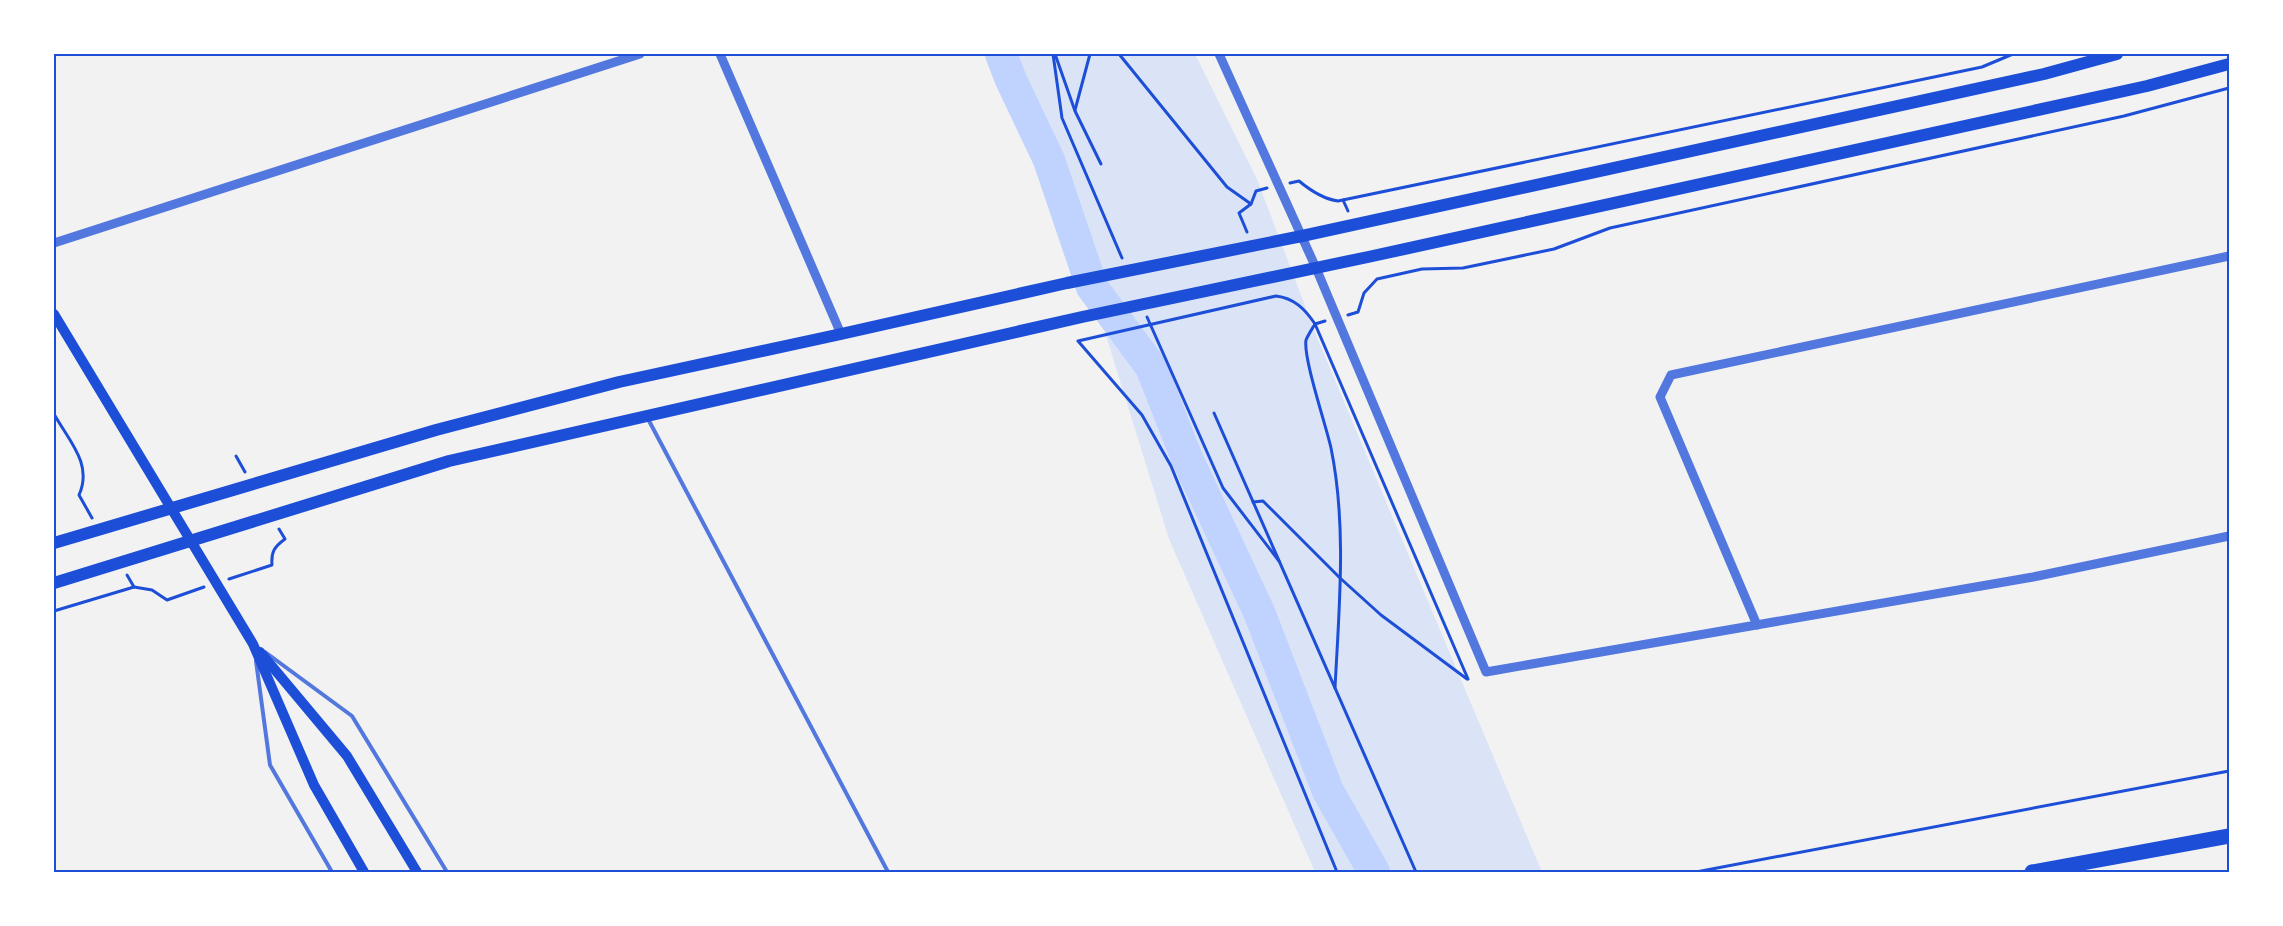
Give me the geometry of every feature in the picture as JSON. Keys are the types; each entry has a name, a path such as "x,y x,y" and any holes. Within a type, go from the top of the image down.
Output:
{"highway":[{"path":"2032,872 2229,836"}],"main road":[{"path":"54,543 455,424 619,382 1067,283 1302,236 2044,74 2117,54"},
{"path":"54,584 449,461 1082,317 1316,268 2147,86 2229,64"},
{"path":"54,314 253,644 314,785 364,872"},
{"path":"253,644 347,756 418,872"}],"street":[{"path":"54,243 640,54"},
{"path":"720,54 841,334"},
{"path":"1219,54 1316,268 1486,672 2033,577 2229,536"},
{"path":"1757,625 1660,397 1671,375 2229,256"}],"lane":[{"path":"646,416 888,872"},
{"path":"253,644 270,765 332,872"},
{"path":"253,644 352,716 447,872"}],"path":[{"path":"1055,54 1075,111 1101,164"},
{"path":"1075,111 1090,54"},
{"path":"1119,54 1227,187 1251,204"},
{"path":"1299,181 1328,200 1338,201 1973,69 2013,54"},
{"path":"1358,312 1364,293 1377,279 1422,269 1463,268 1554,249 1610,228 2124,116 2229,88"},
{"path":"1239,214 1251,204 1256,191"},
{"path":"1253,502 1263,501 1340,578 1381,615 1468,679 1315,324 1299,304 1287,298 1276,296 1078,342 1142,415 1171,466 1337,872"},
{"path":"1315,324 1306,340 1306,356 1332,455 1340,534 1335,688"},
{"path":"1214,413 1416,872"},
{"path":"54,414 83,464 84,477 79,495"},
{"path":"272,566 272,554 276,546 285,539"},
{"path":"54,611 134,587 152,590 167,600"},
{"path":"1696,872 2229,771"}],"shaded area":[{"path":"999,54 1195,54 1257,179 1316,335 1542,872 1315,872 1169,539 1081,255"}],"waterway":[{"path":"1001,54 1011,80 1049,160 1092,287 1151,367 1186,456 1259,612 1328,791 1374,872"}]}
